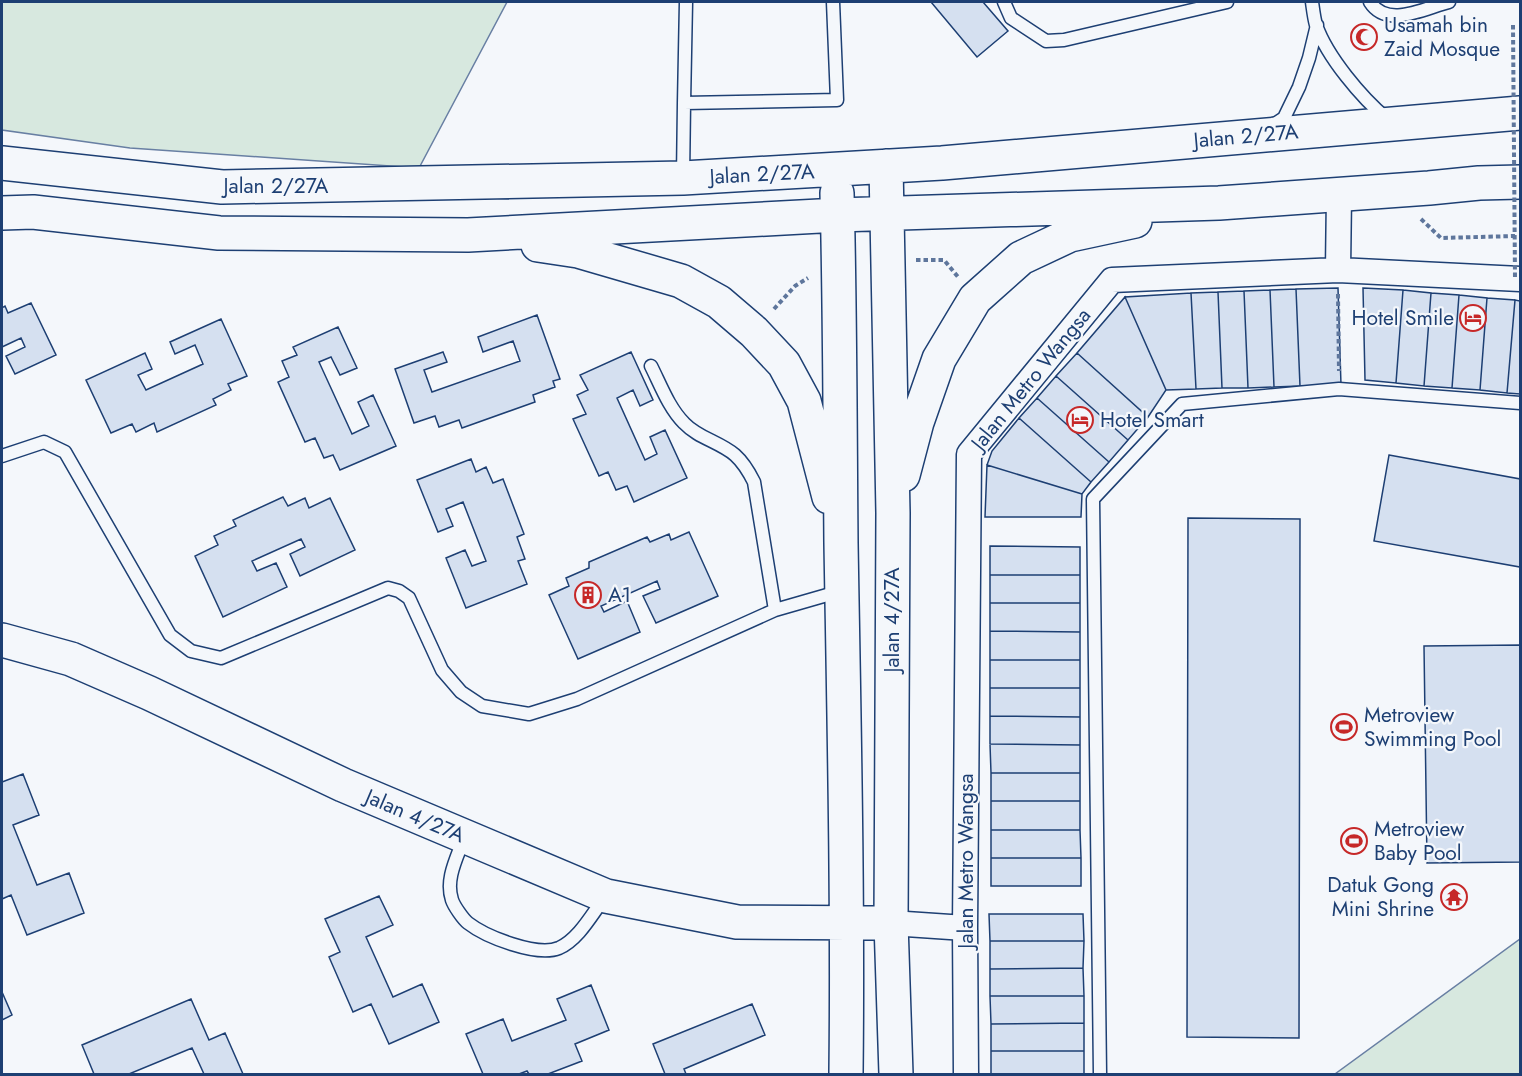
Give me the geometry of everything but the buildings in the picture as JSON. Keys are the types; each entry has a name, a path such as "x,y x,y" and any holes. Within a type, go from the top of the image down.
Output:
{"main road":[{"name":"Jalan 2/27A","path":"2,163 222,187 683,178 837,171 1521,112"},
{"name":"Jalan 4/27A","path":"886,166 893,513 891,923 896,1074"},
{"path":"837,171 848,923 846,1074"},
{"path":"2,204 17,213 219,233 468,235 838,215 1219,203 1479,183 1521,182"},
{"path":"1479,183 1521,194"},
{"path":"893,513 917,422 939,359 975,299 1021,258 1070,235 1219,203"},
{"path":"468,235 578,251 681,281 719,302 754,332 784,364 804,401 841,545"},
{"name":"Jalan 4/27A","path":"2,640 71,659 343,785 606,896 737,922 891,923"}],"street":[{"path":"1338,270 1339,195"},
{"name":"Jalan Metro Wangsa","path":"966,1074 969,454 1112,280 1338,270 1518,279"},
{"path":"891,923 965,928"}],"lane":[{"path":"683,178 686,2"},
{"path":"684,103 837,100 833,2"},
{"path":"1004,2 1011,18 1046,41 1064,40 1223,2"},
{"path":"1312,2 1317,25 1333,57 1378,111 1393,123"},
{"path":"1370,2 1386,16 1402,15 1449,2"},
{"path":"1259,135 1284,118 1299,87 1317,25"},
{"path":"651,366 673,411 685,425 701,437 734,454 745,465 754,482 775,610"},
{"path":"1100,1074 1093,499 1182,404 1339,389 1521,403"},
{"path":"2,456 44,442 65,452 170,635 191,651 221,658 388,588 399,591 409,598 442,670 461,692 482,706 529,714 577,699 775,610 843,591"},
{"path":"465,837 450,876 452,900 466,922 498,939 537,951 558,948 577,934 606,896"}],"path":[{"path":"1513,25 1515,236 1518,279"},
{"path":"1441,238 1515,236"},
{"path":"754,332 795,286 840,260"},
{"path":"888,260 944,260 975,299"},
{"path":"1338,270 1339,389"}],"shaded area":[{"path":"2,2 507,2 419,168 130,148 2,130"},
{"path":"1520,939 1520,1074 1335,1074"}],"place":[{"name":"Usamah bin Zaid Mosque","path":"1364,37"},
{"name":"Hotel Smile","path":"1473,318"},
{"name":"Hotel Smart","path":"1080,420"},
{"name":"A1","path":"588,595"},
{"name":"Metroview Swimming Pool","path":"1344,727"},
{"name":"Metroview Baby Pool","path":"1354,841"},
{"name":"Datuk Gong Mini Shrine","path":"1454,897"}]}
